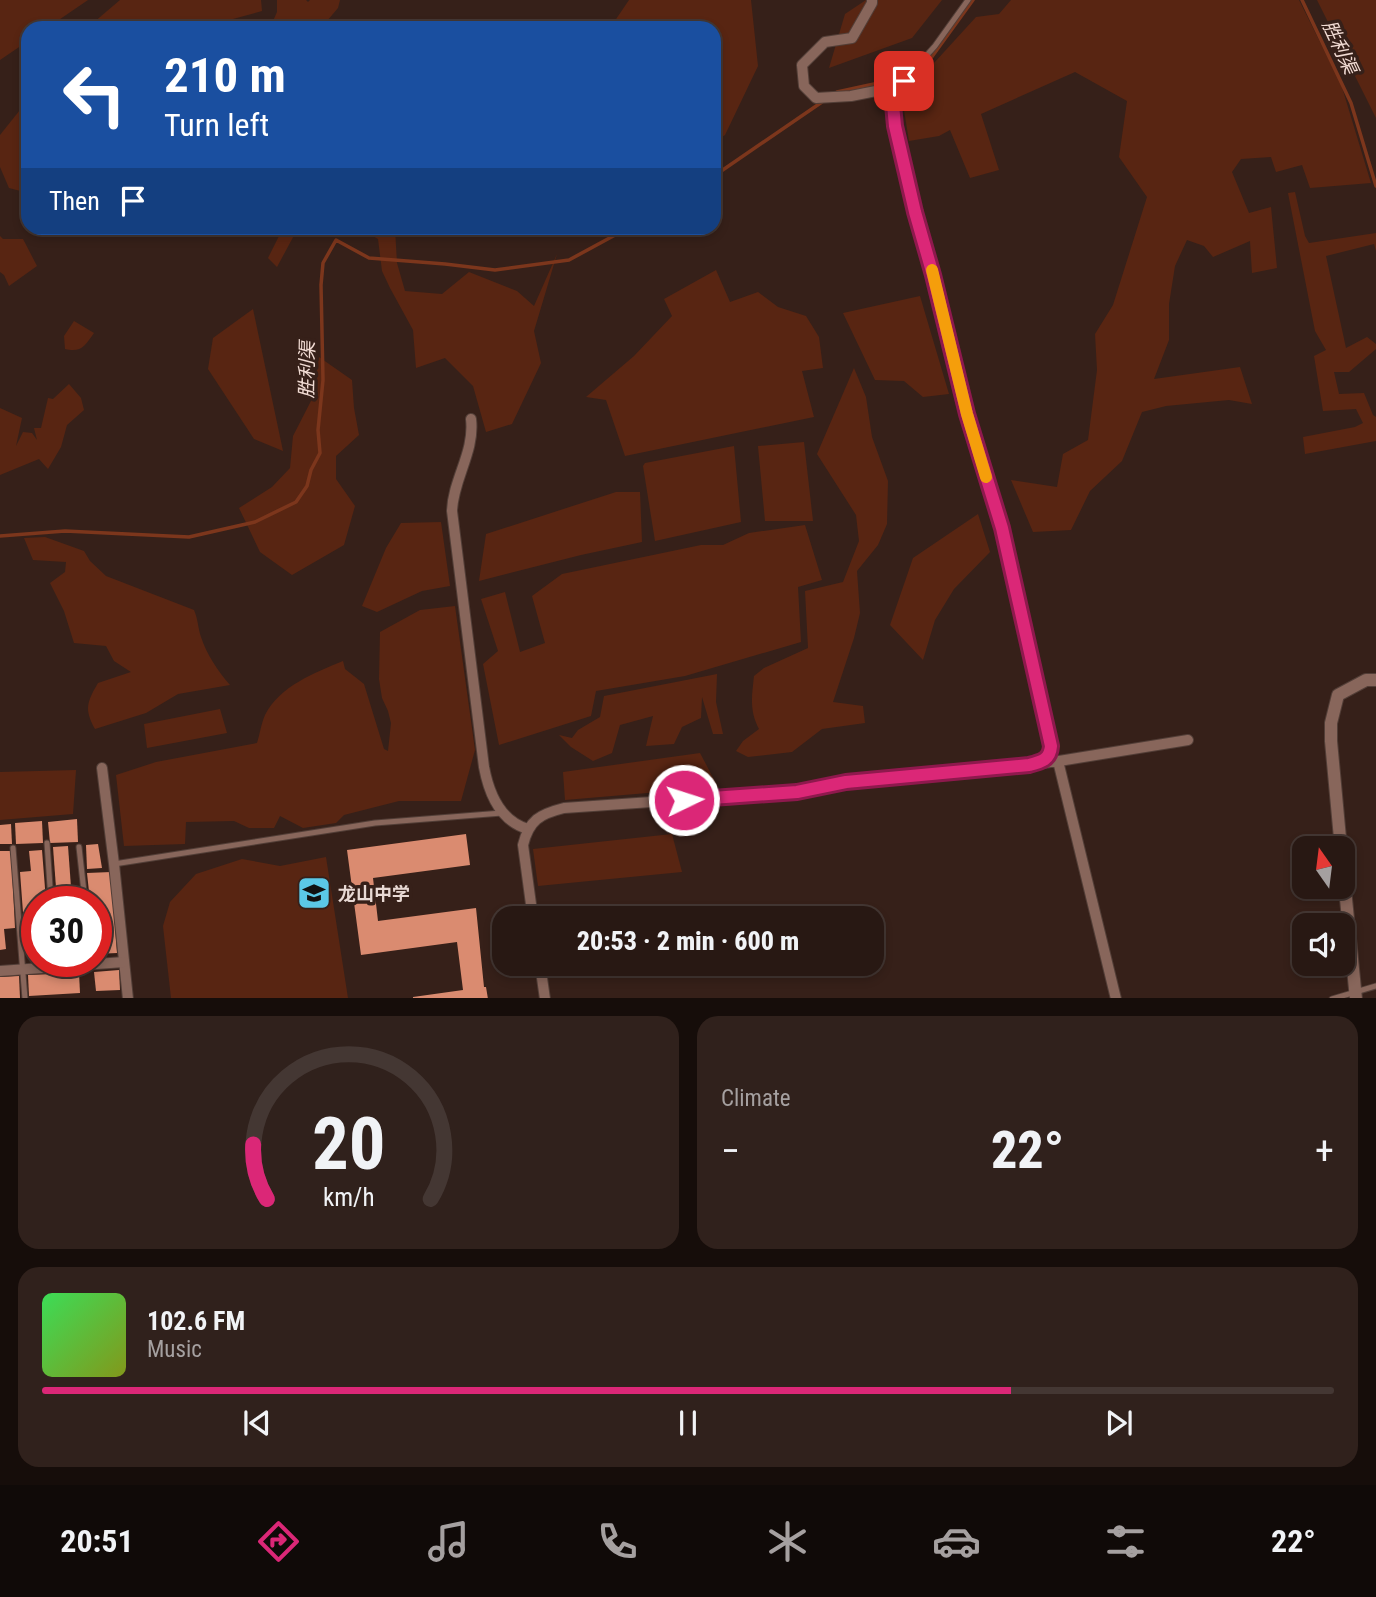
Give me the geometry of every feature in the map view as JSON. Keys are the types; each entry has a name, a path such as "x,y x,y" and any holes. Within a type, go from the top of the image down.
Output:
{"street":[{"path":"872,0 852,38 825,42 803,65 804,86 816,98 886,89 892,94 895,126 915,212 967,414 1002,528 1051,746 1046,759 1029,765"},
{"path":"471,419 471,440 454,497 453,517 484,767 492,794 502,813 515,824 528,829"},
{"path":"1340,836 1331,723 1338,695 1366,680 1376,680"},
{"path":"531,906 523,845 528,829 550,811 797,792 846,782 1029,765 1188,740"},
{"path":"1058,761 1116,998"},
{"path":"102,768 128,998"},
{"path":"1346,900 1356,995"},
{"path":"112,962 124,962"},
{"path":"0,971 21,970"},
{"path":"542,976 545,998"}],"lane":[{"path":"892,94 935,46 968,0"},
{"path":"114,864 375,823 502,813"},
{"path":"47,843 50,886"},
{"path":"79,847 83,886"},
{"path":"13,848 21,946"},
{"path":"23,977 25,998"},
{"path":"1338,998 1356,995 1376,986"}],"shaded area":[{"path":"0,0 88,0 57,21 21,21 21,46 0,60"},
{"path":"120,0 261,0 262,11 226,21 95,21"},
{"path":"277,0 340,0 338,8 327,21 273,21 277,12"},
{"path":"629,0 751,0 758,66 725,135 721,138 721,21 615,21"},
{"path":"866,0 942,0 912,38 829,68 845,14"},
{"path":"1011,0 1299,0 1341,84 1371,183 1310,188 1302,165 1276,172 1271,157 1241,159 1232,172 1249,213 1271,207 1277,268 1252,273 1250,241 1213,257 1204,246 1187,240 1175,266 1169,304 1169,340 1154,379 1240,367 1252,404 1229,400 1166,406 1142,412 1122,461 1090,491 1071,530 1033,532 1011,480 1057,487 1063,454 1088,440 1097,370 1095,334 1113,305 1147,197 1119,157 1127,101 1075,72 981,114 999,170 970,178 950,130 939,136 909,141 902,98 976,17 999,14"},
{"path":"1317,0 1376,0 1376,118"},
{"path":"21,109 21,191 9,188 0,167 0,135"},
{"path":"1295,192 1309,243 1376,233 1376,251 1374,244 1326,256 1346,348 1367,337 1376,344 1376,349 1349,372 1334,372 1339,394 1364,393 1376,417 1376,441 1305,454 1303,437 1363,423 1356,409 1323,411 1314,356 1326,350 1315,331 1288,193"},
{"path":"280,235 294,235 277,267 268,258"},
{"path":"371,235 395,235 397,263 405,291 442,294 469,272 517,291 534,306 557,254 534,331 541,363 512,424 486,432 473,386 445,358 416,368 413,330 382,271 378,239"},
{"path":"0,236 3,239 23,239 37,266 9,286 0,272"},
{"path":"716,270 730,302 758,292 778,307 806,316 819,337 823,368 802,371 814,417 625,456 606,400 586,397 634,356 672,316 664,299"},
{"path":"920,296 949,394 923,397 904,381 875,380 843,313"},
{"path":"253,309 283,451 254,439 208,369 213,338"},
{"path":"74,321 94,333 82,347 75,350 65,349 64,336"},
{"path":"319,357 352,380 359,435 336,456 336,479 355,506 344,545 292,575 260,552 239,508 272,487 290,468 293,436 312,399"},
{"path":"854,368 866,397 872,437 888,481 887,524 878,545 857,571 860,613 833,702 863,706 865,723 822,729 792,752 748,757 736,751 743,741 759,729 752,709 754,676 764,668 808,648 805,591 843,582 859,541 856,515 817,454"},
{"path":"69,384 81,398 84,410 67,425 61,447 48,469 39,459 0,475 0,408 22,418 16,446 23,432 32,433 37,440 34,428 41,428 48,398 53,399"},
{"path":"804,442 813,521 765,521 758,446"},
{"path":"734,446 741,522 655,541 643,466 645,463"},
{"path":"616,492 640,492 642,542 479,581 486,534"},
{"path":"978,514 990,552 954,589 935,620 923,660 890,625 913,558"},
{"path":"441,522 450,586 422,591 377,612 362,606 386,548 401,523"},
{"path":"805,525 822,580 798,587 801,642 685,676 596,691 591,716 499,745 483,664 498,651 481,599 505,592 520,652 545,643 532,596 562,574 701,545 723,545 749,533"},
{"path":"45,537 84,551 90,561 106,576 194,610 206,650 230,685 178,694 146,713 95,729 88,706 98,683 131,672 114,661 106,646 74,643 64,611 50,583 65,572 66,562 33,560 24,538"},
{"path":"455,606 475,750 461,801 399,801 344,815 336,823 303,828 280,816 274,828 249,828 234,821 186,822 185,844 124,846 116,775 156,762 257,743 265,715 279,696 299,682 343,661 345,669 364,684 384,749 388,751 391,723 382,698 379,679 380,632 420,610"},
{"path":"717,674 716,702 723,734 713,734 702,697 701,718 682,727 674,744 646,746 653,716 620,725 612,753 593,761 571,747 559,735 572,738 578,730 600,717 604,696"},
{"path":"220,709 227,733 147,748 144,724"},
{"path":"700,753 718,787 565,800 563,772"},
{"path":"76,770 73,814 0,820 0,772"},
{"path":"672,834 682,872 538,886 533,849"},
{"path":"326,857 348,998 171,998 163,926 170,902 196,874 242,859 280,866"}],"building":[{"path":"77,819 78,842 50,843 48,822"},
{"path":"42,821 43,843 16,844 15,823"},
{"path":"11,824 12,844 0,844 0,825"},
{"path":"466,834 470,865 373,878 378,921 476,908 484,987 488,998 413,998 463,990 457,942 361,955 347,850"},
{"path":"98,844 102,868 87,869 86,845"},
{"path":"68,846 71,886 56,886 53,847"},
{"path":"42,850 45,886 21,886 20,872 31,871 29,851"},
{"path":"0,851 11,851 15,928 4,929 6,949 0,950"},
{"path":"111,872 117,953 112,953 112,886 88,886 87,873"},
{"path":"119,970 120,990 96,991 95,977 112,977 112,971"},
{"path":"19,976 20,998 0,998 0,977"},
{"path":"28,977 79,977 80,993 29,996"}],"waterway":[{"name":"胜利渠","path":"919,66 931,58 973,0"},
{"name":"胜利渠","path":"1302,0 1351,103 1376,186"},
{"name":"胜利渠","path":"837,92 897,79 907,74"},
{"name":"胜利渠","path":"721,171 822,102"},
{"name":"胜利渠","path":"0,536 65,531 189,537 255,522 296,502 307,486 311,470 320,453 318,430 323,380 321,285 323,263 336,240 369,258 495,270 569,260 615,235"}],"slow traffic":[{"path":"932,270 967,414 986,477"}],"place":[{"name":"龙山中学","path":"314,893"}],"route":[{"path":"684,800 797,792 846,782 1029,765 1043,761 1049,755 1051,746 1002,528 967,414 895,126 892,94 904,81"}]}
